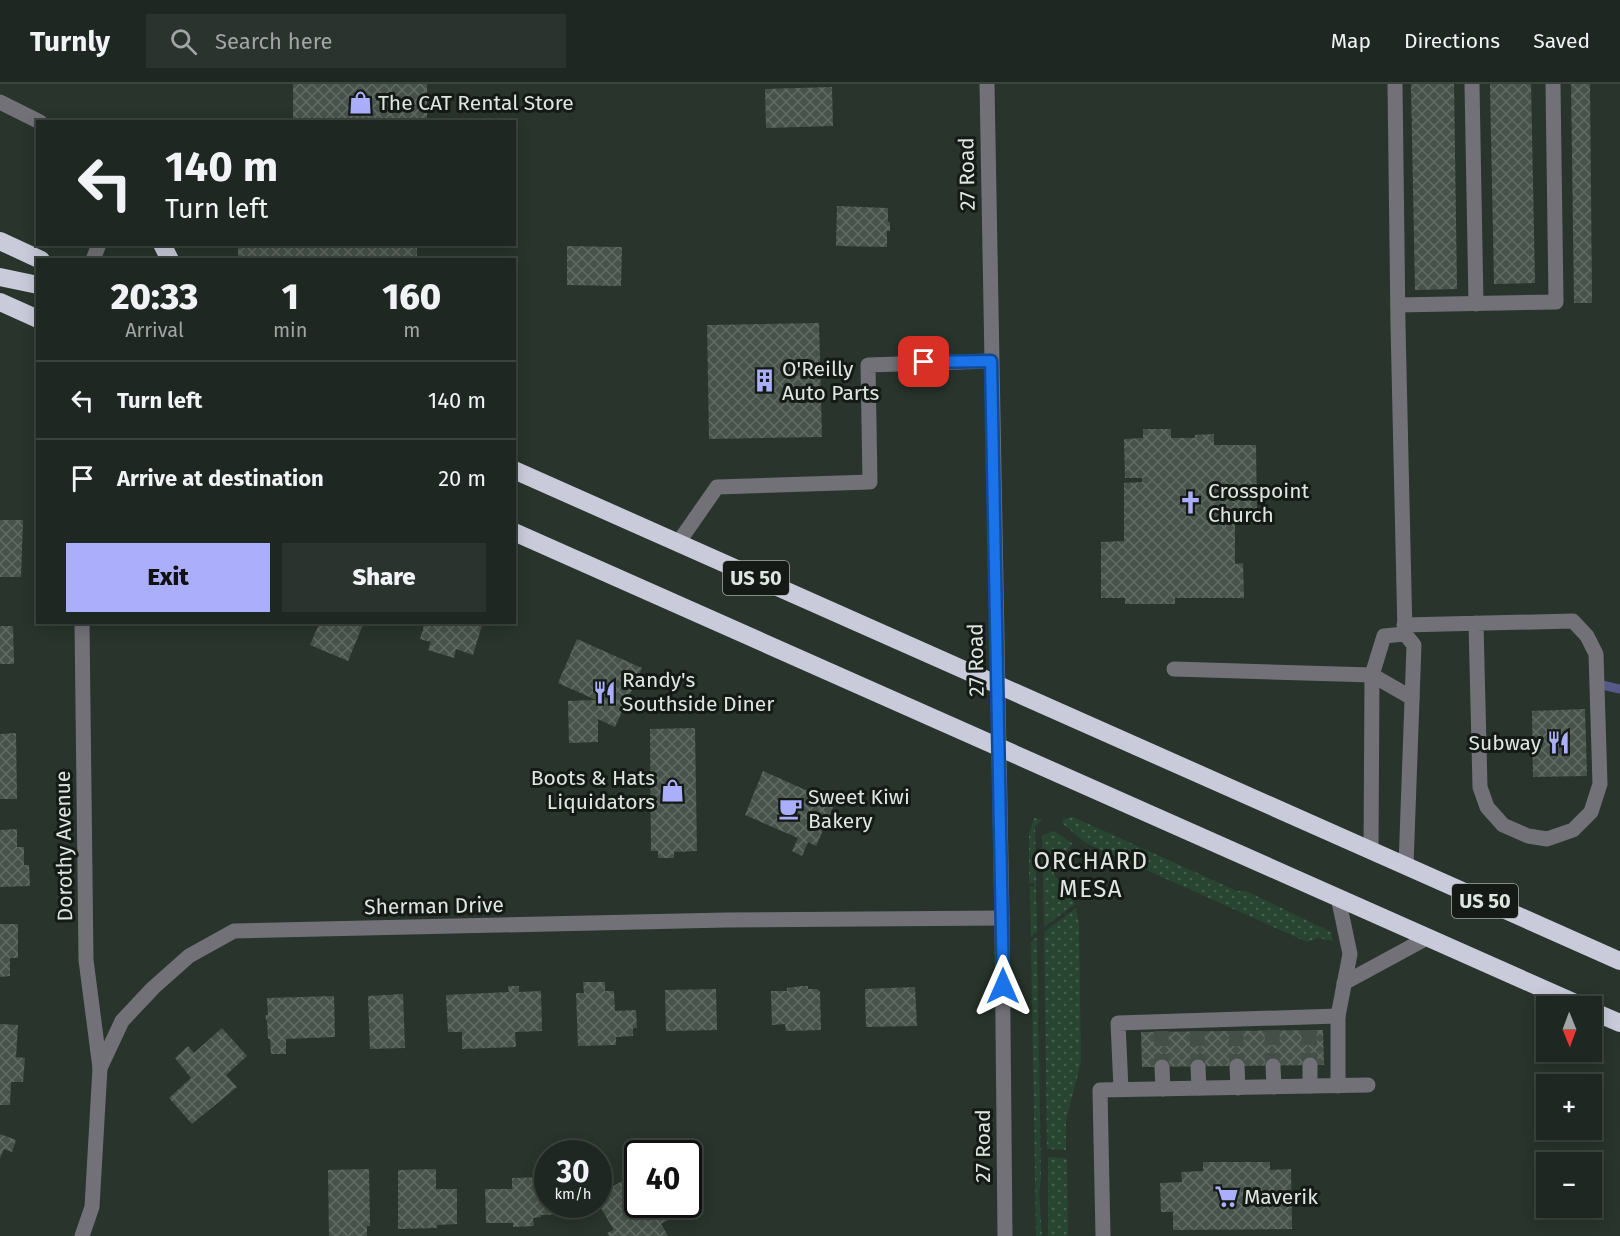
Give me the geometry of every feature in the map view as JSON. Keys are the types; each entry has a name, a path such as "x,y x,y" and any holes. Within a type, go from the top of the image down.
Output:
{"highway":[{"path":"0,241 37,258"},
{"path":"0,277 36,285"},
{"path":"0,303 36,318"},
{"name":"US 50","path":"516,471 1620,961"},
{"name":"US 50","path":"516,533 1559,996"},
{"path":"1602,1015 1620,1023"}],"street":[{"name":"27 Road","path":"987,84 1002,918 1005,1236"},
{"path":"1395,84 1404,629 1414,645 1406,866"},
{"path":"1472,84 1476,304"},
{"path":"1398,305 1556,302 1553,84"},
{"path":"0,102 36,120"},
{"path":"678,543 717,487 870,482 868,365 991,361"},
{"path":"1371,851 1372,675 1384,636 1404,629 1476,623 1573,621 1587,636 1596,654 1600,784 1591,812 1573,830 1547,839 1528,836 1503,825 1487,807 1480,787 1476,623"},
{"name":"Dorothy Avenue","path":"82,624 86,960 100,1068"},
{"path":"1174,669 1372,675 1412,698"},
{"path":"1338,897 1350,954 1338,1016 1338,1086"},
{"name":"Sherman Drive","path":"82,1236 92,1207 100,1068 122,1021 153,988 189,956 234,931 726,920 1002,918"},
{"path":"1344,983 1427,938"},
{"path":"1121,1089 1118,1023 1161,1026 1310,1024 1338,1016"},
{"path":"1310,1065 1310,1086"},
{"path":"1237,1066 1238,1088"},
{"path":"1273,1066 1274,1087"},
{"path":"1162,1067 1163,1089"},
{"path":"1198,1067 1199,1088"},
{"path":"1103,1236 1100,1090 1368,1085"}],"green space":[{"path":"1073,817 1237,891 1246,891 1331,932 1333,941 1318,938 1307,942 1086,843 1062,823 1063,819"},
{"path":"1034,818 1042,820 1035,826 1037,932 1031,937 1030,886 1034,887 1034,883 1029,883 1029,833"},
{"path":"1054,831 1073,844 1052,869 1075,904 1044,927 1042,835"},
{"path":"1076,908 1079,923 1081,1062 1066,1121 1066,1150 1047,1149 1044,932"},
{"path":"1037,937 1041,1177 1039,1193 1042,1236 1036,1236 1031,942"},
{"path":"1048,1157 1067,1158 1068,1236 1048,1236"}],"building":[{"name":"The CAT Rental Store","path":"293,84 427,84 427,120 293,120"},
{"path":"1411,84 1454,84 1457,289 1415,290"},
{"path":"1490,84 1531,84 1535,283 1494,284"},
{"path":"1571,84 1590,84 1592,303 1574,303"},
{"path":"832,87 833,126 766,128 765,89"},
{"path":"837,206 888,208 890,231 887,231 887,247 836,246"},
{"path":"238,246 417,246 417,258 238,258"},
{"path":"567,246 622,247 621,286 567,285"},
{"name":"O'Reilly Auto Parts","path":"819,323 822,437 709,439 707,325"},
{"name":"Crosspoint Church","path":"1143,429 1171,429 1171,438 1195,438 1195,435 1214,434 1214,445 1256,445 1257,523 1235,523 1235,564 1243,563 1244,598 1175,598 1175,604 1125,604 1125,598 1101,598 1101,542 1124,541 1124,483 1142,482 1142,478 1125,478 1124,439 1143,438"},
{"path":"0,520 23,520 21,577 0,577"},
{"path":"319,624 363,624 348,661 310,645"},
{"path":"424,624 482,624 473,655 456,649 454,658 428,650 431,642 420,639"},
{"path":"0,626 13,626 14,664 0,664"},
{"name":"Randy's Southside Diner","path":"577,639 642,668 615,727 598,719 598,742 569,743 568,701 596,700 558,683"},
{"name":"Subway","path":"1585,709 1587,776 1533,777 1532,711"},
{"name":"Boots & Hats Liquidators","path":"695,728 697,851 674,852 674,858 658,858 658,851 651,851 650,729"},
{"path":"16,733 17,799 0,799 0,734"},
{"name":"Sweet Kiwi Bakery","path":"763,771 835,803 816,846 808,842 802,856 792,851 798,838 745,815"},
{"path":"17,829 17,847 24,847 24,865 29,865 30,886 0,887 0,830"},
{"path":"0,924 18,924 18,958 10,958 10,976 0,977"},
{"path":"583,982 605,982 605,991 614,991 615,1011 636,1010 637,1028 633,1028 633,1036 616,1037 616,1045 578,1046 576,993 584,993"},
{"path":"508,986 519,986 519,992 541,991 542,1031 515,1032 516,1047 462,1049 462,1032 448,1032 446,995 509,992"},
{"path":"802,986 820,991 821,1030 786,1031 785,1024 772,1025 771,991 787,991 787,988"},
{"path":"915,987 917,1026 866,1027 865,989"},
{"path":"716,989 717,1030 666,1031 665,990"},
{"path":"403,994 405,1048 370,1049 368,996"},
{"path":"334,996 335,1037 286,1039 286,1054 271,1054 265,1015 268,1015 267,998"},
{"path":"0,1024 18,1025 16,1057 25,1058 23,1082 11,1082 10,1105 0,1105"},
{"path":"222,1028 247,1056 226,1075 237,1087 192,1124 169,1098 191,1078 175,1058 188,1046 194,1053"},
{"path":"1323,1030 1324,1065 1142,1067 1141,1032"},
{"path":"0,1134 16,1140 12,1152 4,1149 0,1158"},
{"name":"Maverik","path":"1203,1162 1270,1162 1270,1170 1291,1169 1292,1229 1173,1230 1173,1212 1161,1212 1160,1183 1182,1182 1181,1172 1203,1171"},
{"path":"369,1169 370,1226 367,1226 367,1236 329,1236 328,1170"},
{"path":"436,1169 436,1189 457,1189 457,1224 437,1225 437,1228 398,1229 398,1170"},
{"path":"534,1177 534,1226 513,1227 513,1223 486,1223 485,1189 512,1189 512,1178"},
{"path":"624,1180 624,1218 672,1218 661,1224 668,1236 609,1236 607,1233 614,1230 607,1218 612,1218 612,1187"}],"waterway":[{"path":"1602,685 1620,689"}],"tunnel":[{"path":"1272,1030 1273,1066"},
{"path":"1309,1030 1310,1065"},
{"path":"1161,1031 1162,1067"},
{"path":"1197,1031 1198,1067"},
{"path":"1236,1031 1237,1066"}],"place":[{"name":"The CAT Rental Store","path":"360,103"},
{"name":"O'Reilly Auto Parts","path":"764,381"},
{"name":"Crosspoint Church","path":"1190,503"},
{"name":"Randy's Southside Diner","path":"604,692"},
{"name":"Subway","path":"1559,743"},
{"name":"Boots & Hats Liquidators","path":"673,790"},
{"name":"Sweet Kiwi Bakery","path":"790,809"},
{"name":"Maverik","path":"1226,1197"}],"district":[{"name":"ORCHARD MESA","path":"1091,875"}],"route":[{"path":"924,362 991,361 1003,986"}]}
